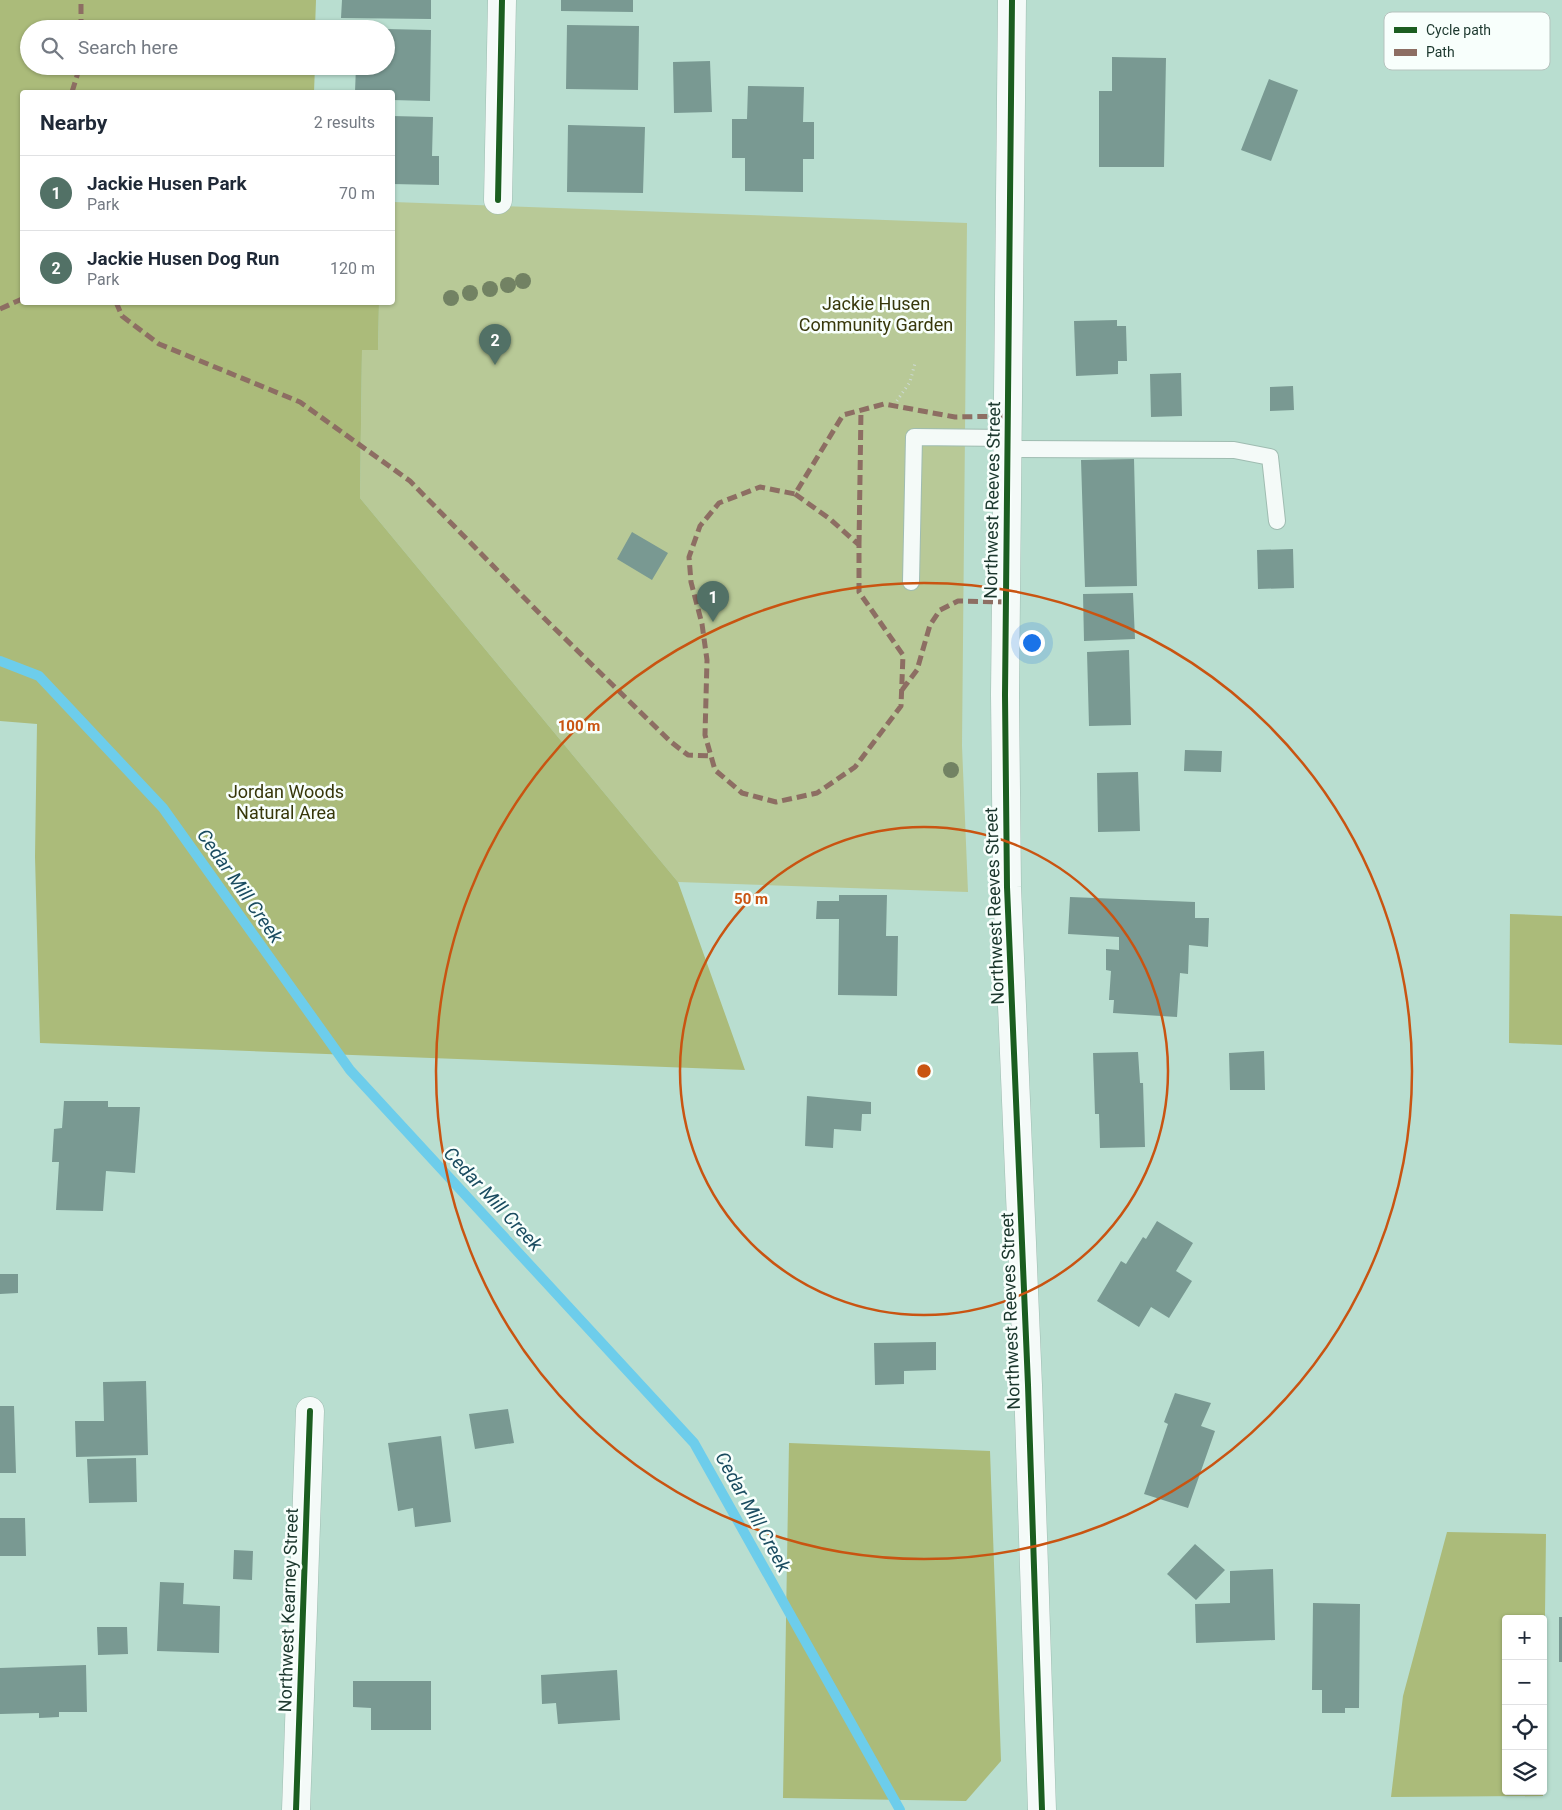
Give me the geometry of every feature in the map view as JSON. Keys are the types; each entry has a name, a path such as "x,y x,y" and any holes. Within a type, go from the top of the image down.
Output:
{"street":[{"path":"498,200 502,0"},
{"name":"Northwest Reeves Street","path":"1012,0 1005,695 1007,906 1028,1385 1042,1810"},
{"name":"Northwest Kearney Street","path":"296,1810 310,1411"}],"lane":[{"path":"911,582 914,437 1007,443 1234,450 1270,457 1277,521"}],"path":[{"path":"894,405 910,382 915,363"}],"green space":[{"name":"Jordan Woods Natural Area","path":"0,0 316,0 315,20 20,20 20,75 315,75 314,90 20,90 20,305 379,305 378,350 362,350 360,498 678,882 745,1070 40,1043 35,857 37,724 0,721"},
{"name":"Jackie Husen Community Garden","path":"395,202 967,223 962,746 968,892 678,882 360,498 362,350 378,350 379,305 395,305"},
{"path":"1510,914 1562,916 1562,1045 1509,1043"},
{"path":"789,1443 990,1451 1001,1761 966,1801 783,1798"},
{"path":"1447,1532 1546,1534 1545,1615 1502,1615 1502,1795 1543,1796 1391,1797 1403,1696"}],"building":[{"path":"342,0 431,0 431,19 341,18"},
{"path":"561,0 633,0 633,12 561,11"},
{"path":"567,25 639,26 638,90 566,89"},
{"path":"395,29 431,30 430,101 395,100 395,90 355,90 356,75 395,75"},
{"path":"1112,57 1166,58 1164,167 1099,167 1099,91 1112,91"},
{"path":"710,61 712,112 674,113 673,62"},
{"path":"1269,79 1298,90 1271,161 1241,150"},
{"path":"748,86 804,87 803,122 814,122 814,159 803,159 803,192 745,191 745,158 732,158 732,119 747,119"},
{"path":"395,116 433,117 432,156 439,156 439,185 395,184"},
{"path":"568,125 645,127 643,193 567,192"},
{"path":"1117,320 1117,326 1126,326 1127,361 1118,361 1118,374 1076,376 1074,321"},
{"path":"1181,373 1182,416 1151,417 1150,374"},
{"path":"1293,386 1294,410 1270,411 1270,387"},
{"path":"1134,459 1137,586 1085,587 1081,460"},
{"path":"632,532 668,553 652,580 617,559"},
{"path":"1293,549 1294,588 1258,589 1257,550"},
{"path":"1133,593 1135,639 1084,641 1083,594"},
{"path":"1129,650 1131,725 1089,726 1087,652"},
{"path":"1185,750 1222,751 1221,772 1184,771"},
{"path":"1138,772 1140,831 1098,832 1097,773"},
{"path":"839,895 887,895 886,936 898,936 897,996 838,995 839,919 816,919 817,901 839,901"},
{"path":"1070,897 1195,902 1195,918 1209,918 1208,947 1189,945 1188,974 1180,973 1177,1017 1113,1013 1114,1000 1109,1000 1111,971 1106,970 1106,949 1119,950 1119,937 1068,934"},
{"path":"1264,1051 1265,1090 1230,1090 1229,1053"},
{"path":"1138,1052 1140,1083 1143,1083 1145,1147 1100,1148 1099,1114 1095,1114 1093,1053"},
{"path":"807,1096 871,1102 871,1114 862,1114 861,1131 834,1129 833,1148 805,1146"},
{"path":"64,1101 108,1101 108,1107 140,1107 135,1173 106,1171 103,1211 56,1210 59,1162 52,1162 54,1129 62,1128"},
{"path":"1157,1221 1193,1243 1176,1271 1192,1281 1169,1318 1151,1307 1139,1327 1097,1301 1121,1261 1126,1264 1143,1237 1146,1239"},
{"path":"0,1274 18,1274 18,1293 0,1294"},
{"path":"936,1342 936,1370 904,1371 904,1384 875,1385 874,1343"},
{"path":"146,1381 148,1455 76,1457 75,1421 104,1421 103,1382"},
{"path":"1175,1393 1211,1403 1201,1426 1215,1431 1188,1508 1144,1494 1168,1424 1164,1422"},
{"path":"0,1406 14,1406 16,1473 0,1473"},
{"path":"508,1409 514,1443 475,1449 469,1414"},
{"path":"441,1436 451,1522 415,1527 413,1508 398,1511 388,1443"},
{"path":"136,1458 137,1502 89,1503 87,1459"},
{"path":"0,1518 25,1518 26,1556 0,1556"},
{"path":"1195,1544 1225,1570 1196,1600 1167,1574"},
{"path":"234,1550 253,1551 252,1580 233,1579"},
{"path":"1273,1569 1275,1640 1196,1643 1195,1604 1230,1603 1230,1571"},
{"path":"160,1582 184,1583 183,1604 220,1606 219,1653 157,1651"},
{"path":"1313,1603 1360,1604 1359,1708 1345,1708 1345,1713 1322,1713 1322,1690 1312,1690"},
{"path":"1559,1617 1562,1617 1562,1662 1559,1662"},
{"path":"97,1627 127,1627 128,1654 98,1655"},
{"path":"86,1665 87,1712 59,1712 59,1717 39,1718 39,1713 0,1714 0,1668"},
{"path":"617,1670 620,1720 558,1724 556,1703 542,1704 541,1675"},
{"path":"353,1681 431,1681 431,1730 371,1730 371,1708 353,1707"}],"waterway":[{"name":"Cedar Mill Creek","path":"0,661 39,676 163,808 350,1070 694,1443 900,1810"}],"marked path":[{"path":"81,0 81,20"},
{"path":"73,90 77,75"},
{"path":"0,309 20,300"},
{"path":"117,305 122,316 159,344 300,402 410,481 544,618 671,742 688,755 711,756"},
{"path":"795,494 830,519 859,545 859,592 903,655 901,706 855,767 817,793 776,802 742,793 715,770 705,735 707,660 702,624 691,582 689,557 700,526 719,503 760,487 795,494 843,415 884,404 955,417 1007,416"},
{"path":"859,545 861,410"},
{"path":"902,690 917,670 930,625 940,610 958,601 1006,602"}],"cycle path":[{"path":"498,200 502,0"},
{"path":"1012,0 1005,695 1007,887 1028,1385 1042,1810"},
{"path":"296,1810 310,1411"}],"place":[{"name":"Jackie Husen Dog Run","path":"495,365"},
{"name":"Jackie Husen Park","path":"713,622"}]}
